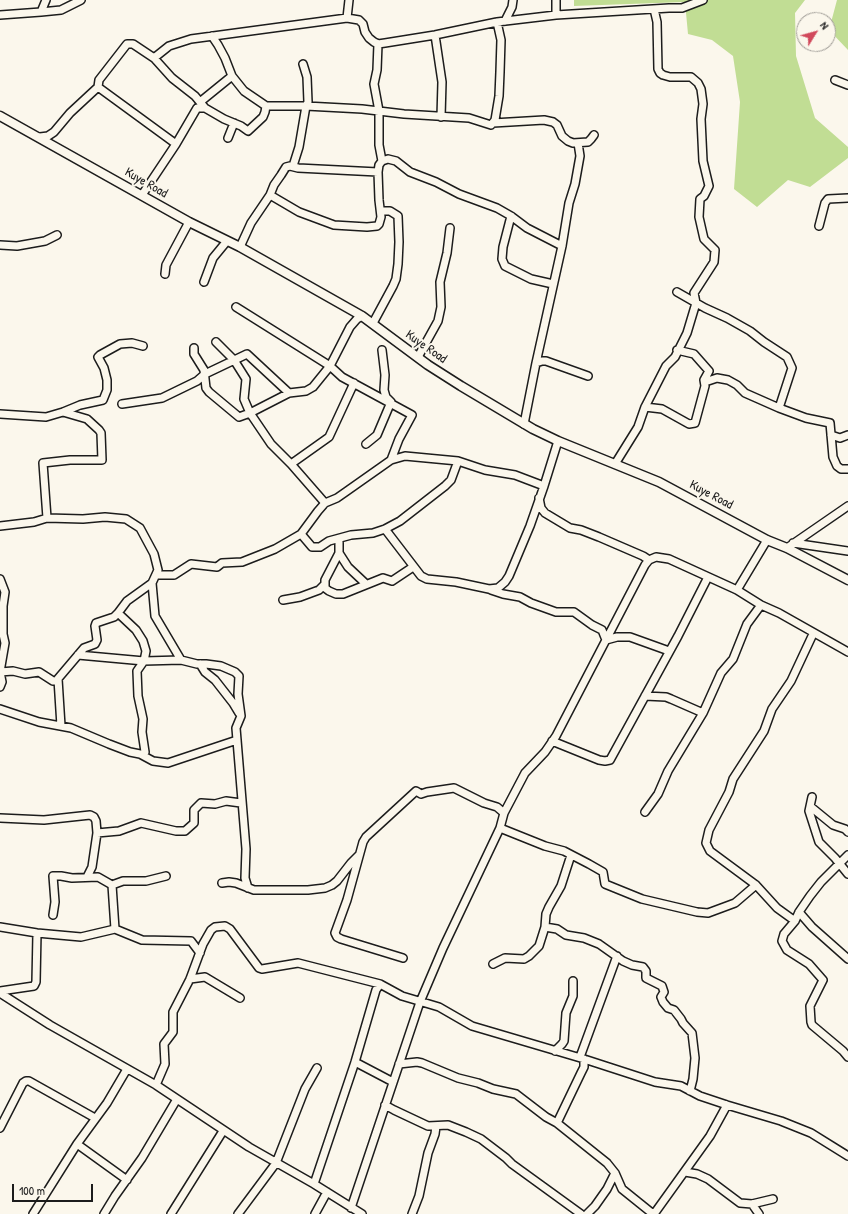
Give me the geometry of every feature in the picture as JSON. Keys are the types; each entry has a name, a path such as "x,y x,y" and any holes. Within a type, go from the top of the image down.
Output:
{"street":[{"path":"41,12 46,0"},
{"path":"0,15 61,10 81,0"},
{"path":"347,18 349,0"},
{"path":"505,21 512,7 513,0"},
{"path":"556,0 556,15"},
{"path":"154,58 169,46 191,39 347,18 359,20 363,24 365,32 369,38 378,44 435,35 497,22 556,15 682,8 703,0"},
{"path":"615,464 638,427 645,408 666,366 675,357 687,333 696,303 694,293 714,262 715,250 704,239 699,217 700,199 704,196 709,186 703,161 701,119 703,104 701,89 692,77 670,76 660,73 658,69 657,22 654,9"},
{"path":"494,123 499,96 501,40 497,22"},
{"path":"435,35 442,82 441,117"},
{"path":"212,36 225,58 232,76 244,91 266,106 344,107 441,117 469,118 491,125 494,123 544,120 553,122 557,125 562,136 568,141 588,142 594,135"},
{"path":"40,137 48,136 54,132 70,113 98,87 99,80 127,44 133,44 154,58 172,78 195,96 203,105 248,131 263,117 266,112 266,106"},
{"path":"270,195 299,212 334,225 359,227 377,226 380,220 381,212 378,172 382,161 379,145 379,111 374,84 378,44"},
{"path":"293,166 299,147 308,102 307,77 302,64"},
{"path":"142,194 176,144 197,108 203,105 232,76"},
{"path":"835,80 848,85"},
{"path":"98,87 176,144"},
{"name":"Kuye Road","path":"0,116 142,194 189,222 240,248 362,316 461,386 524,424 558,441 659,482 767,540 790,546 848,580"},
{"path":"228,138 234,123"},
{"path":"524,424 562,246 569,203 575,184 580,156 578,142"},
{"path":"382,161 388,159 396,161 410,172 436,182 459,194 511,216 527,228 562,246"},
{"path":"240,248 251,222 270,195 274,185 286,167 293,166 298,168 378,172"},
{"path":"819,226 828,199 848,198"},
{"path":"373,323 396,279 398,264 398,216 390,211 381,212"},
{"path":"511,216 503,247 502,259 505,266 530,279 553,284"},
{"path":"165,274 166,265 189,222"},
{"path":"418,357 438,321 441,307 440,282 447,253 450,228"},
{"path":"0,245 17,246 45,241 57,235"},
{"path":"204,282 213,258 227,241"},
{"path":"677,292 750,331 787,357 792,368 779,408"},
{"path":"236,307 330,366 342,377 391,402 412,415 398,439 391,460"},
{"path":"194,348 194,354 205,374 206,388 239,417 289,393 306,391 313,387 330,366 350,327 362,316"},
{"path":"216,342 234,360 246,379 244,399 250,413 271,444 291,464 325,503"},
{"path":"0,414 46,416 63,412 80,405 103,400 107,390 106,374 98,357 103,352 120,344 126,343 143,346"},
{"path":"382,350 385,374 384,390 386,397 391,402"},
{"path":"645,408 662,409 689,424 693,424 697,419 705,382 704,380 709,371 694,354 678,350"},
{"path":"122,404 162,398 197,381 205,374 247,354 289,393"},
{"path":"536,363 546,361 588,376"},
{"path":"705,382 717,378 728,380 737,384 745,393 779,408 806,418 830,423 833,457 837,466 841,469 848,470"},
{"path":"291,464 329,437 354,383"},
{"path":"366,444 377,435 391,402"},
{"path":"47,518 43,463 70,460 102,460 101,433 99,430 86,419 63,412"},
{"path":"832,435 840,438 848,435"},
{"path":"489,589 498,588 509,576 530,526 558,441"},
{"path":"156,575 174,575 190,564 217,567 222,562 242,562 275,549 301,534 325,503 342,494 391,460 405,456 458,461 485,470 514,475 544,486"},
{"path":"301,534 312,547 316,548 329,541 351,535 373,534 385,529 400,521 445,486 451,480 458,461"},
{"path":"539,498 541,508 545,513 570,528 581,530 599,537 649,560"},
{"path":"790,546 848,506"},
{"path":"0,526 34,522 47,518 83,519 105,517 126,519 133,522 140,528 154,554 158,570 152,583 127,601 114,617 96,623 97,640 95,644 84,648 58,679 53,681 39,672 25,674 13,671 0,672"},
{"path":"385,529 413,567 427,580 456,582 489,589 503,594 520,597 531,603 556,612 574,612 592,625 602,630 606,640"},
{"path":"283,600 314,593 319,590 324,584 339,553 339,539"},
{"path":"737,590 767,540"},
{"path":"790,546 848,551"},
{"path":"339,553 348,567 366,584"},
{"path":"351,1208 420,1002 443,948 500,828 504,813 525,773 545,752 556,736 638,577 649,560 656,557 669,559 737,590 761,605 779,613 848,652"},
{"path":"324,584 325,588 329,591 336,594 344,594 383,578 392,581 413,567"},
{"path":"552,740 599,760 610,760 708,577"},
{"path":"0,579 4,592 3,634 5,643 0,672 2,682 0,687"},
{"path":"152,583 155,616 181,660"},
{"path":"646,812 658,794 668,771 702,713 721,673 733,659 747,624 761,605"},
{"path":"118,613 136,630 143,641 146,651 144,661 137,671 138,696 143,719 142,753"},
{"path":"795,921 777,908 756,885 710,851 706,843 709,830 729,792 733,779 764,731 772,709 791,680 814,634"},
{"path":"606,640 624,636 669,651"},
{"path":"78,655 144,661 181,660 221,666 235,672 239,676 238,694 241,716 236,728 241,803 246,848 244,878 248,888"},
{"path":"200,664 215,680 241,716"},
{"path":"58,679 61,726"},
{"path":"645,696 671,698 702,713"},
{"path":"0,709 39,722 76,730 130,752 142,753 153,761 174,762 237,740"},
{"path":"404,958 341,939 337,937 335,932 347,900 359,855 366,837 416,791 421,794 454,788 484,804 496,807 504,813"},
{"path":"812,797 809,811 819,842 848,874"},
{"path":"97,833 118,831 141,823 176,831 185,831 194,824 194,810 201,803 214,804 226,801 241,803"},
{"path":"811,807 833,825 845,829 848,832"},
{"path":"0,818 49,820 90,815 96,821 97,833 92,867 87,877"},
{"path":"500,828 546,846 564,851 603,872 605,884 642,899 697,912 708,913 735,903 756,885"},
{"path":"222,883 236,883 254,890 308,890 325,888 337,881 359,855"},
{"path":"493,964 505,958 519,959 529,956 539,946 545,927 546,914 561,886 571,856"},
{"path":"847,1053 812,1025 810,1006 823,980 809,964 787,950 782,941 784,934 795,921 798,912 821,882 848,856"},
{"path":"92,867 98,877 112,885 124,881 146,881 166,876"},
{"path":"52,915 55,902 53,876 72,878 98,877"},
{"path":"112,885 115,929"},
{"path":"798,912 812,927 848,959"},
{"path":"156,1085 165,1064 164,1044 173,1032 173,1012 190,979 203,944 211,930 215,927 225,926 230,929 262,970 298,963 380,984 402,996 439,1007 472,1026 582,1058 655,1082 681,1086 727,1105 781,1121 811,1134 848,1156"},
{"path":"0,927 37,933 81,937 115,929 142,940 191,941 200,954"},
{"path":"545,927 557,929 566,935 584,938 599,944 632,964 643,967 646,971 646,978 662,986 664,992 661,997 663,1002 668,1008 674,1010 692,1033 695,1058 690,1091"},
{"path":"0,992 34,986 36,982 37,933"},
{"path":"194,946 203,944"},
{"path":"557,1123 584,1067 582,1058 617,956"},
{"path":"190,979 205,977 240,998"},
{"path":"555,1051 564,1040 566,1013 573,996 573,981"},
{"path":"314,1184 355,1062 376,990 380,984"},
{"path":"0,992 50,1025 156,1085 249,1148 314,1184 362,1214"},
{"path":"355,1062 393,1082"},
{"path":"399,1064 417,1062 422,1063 458,1078 478,1083 493,1089 516,1094 546,1117 557,1123 607,1163 615,1173 622,1189 653,1214 710,1136 727,1105"},
{"path":"238,1214 276,1163 305,1089 317,1068"},
{"path":"33,1214 127,1069"},
{"path":"0,1128 23,1083 26,1081 29,1081 95,1118"},
{"path":"104,1214 114,1196 142,1158 177,1099"},
{"path":"385,1105 428,1126 448,1125 481,1139 512,1164 581,1214"},
{"path":"412,1214 419,1196 428,1153 435,1134 436,1126"},
{"path":"171,1214 223,1131"},
{"path":"77,1144 127,1180"},
{"path":"685,1172 697,1174 708,1179 740,1203 752,1204 773,1199"},
{"path":"587,1214 595,1206 607,1189 615,1173"},
{"path":"315,1214 327,1192"},
{"path":"752,1204 759,1214"}],"green space":[{"path":"574,0 805,0 795,13 796,56 815,118 848,147 848,158 810,187 788,180 757,207 734,189 740,102 733,56 712,40 688,34 685,2 574,6"},
{"path":"837,0 848,0 848,50 836,37 836,12 834,12"}]}
